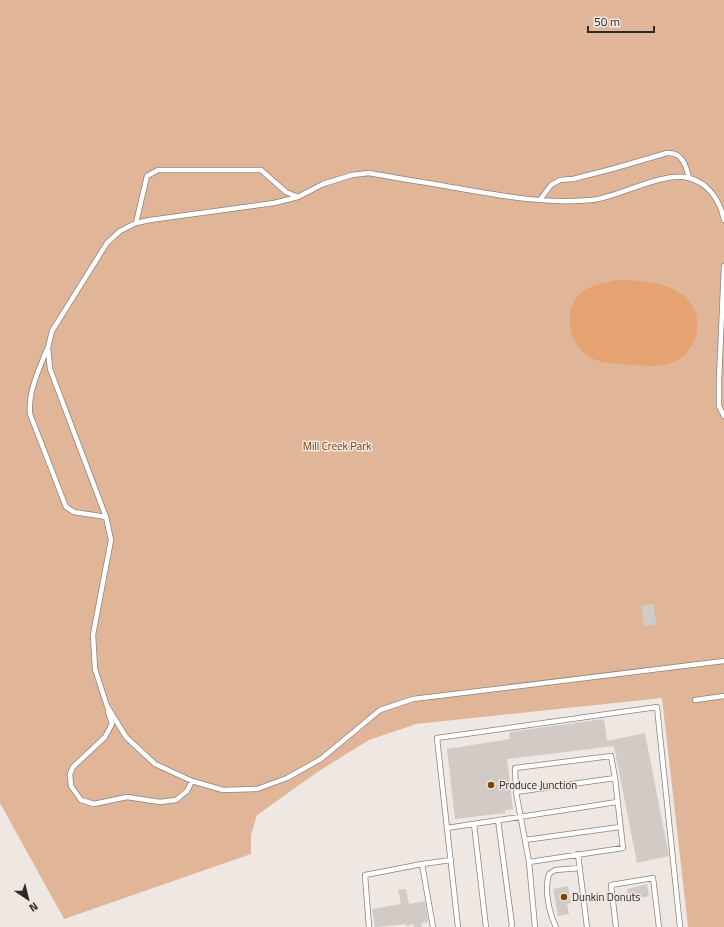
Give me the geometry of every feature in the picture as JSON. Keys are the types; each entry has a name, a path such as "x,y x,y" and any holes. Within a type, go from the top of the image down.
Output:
{"lane":[{"path":"540,200 552,185 560,180 573,179 667,153 674,152 678,155 686,167 689,178"},
{"path":"136,223 147,176 158,170 261,170 286,192 298,197"},
{"path":"106,517 74,512 66,507 30,414 29,403 31,391 48,348 52,331 107,243 120,231 136,223 236,207 274,203 298,197 323,184 352,175 369,173 520,199 540,200 593,200 672,178 689,178 706,186 721,207 724,220"},
{"path":"724,266 719,406 724,416"},
{"path":"48,348 50,369 106,517 110,540 93,635 95,669 112,724 105,737 73,767 70,774 71,786 81,800 94,804 127,797 160,802 176,800 187,791 192,781"},
{"path":"107,706 126,737 155,764 192,781 222,790 257,789 279,781 321,758 380,710 413,699 724,662"},
{"path":"695,700 724,696"},
{"path":"458,927 436,738 657,707 680,927"},
{"path":"529,862 623,848 611,756 515,768 516,792 529,862 535,927"},
{"path":"516,792 615,778"},
{"path":"447,828 617,802"},
{"path":"498,820 512,925 511,927"},
{"path":"474,824 486,927"},
{"path":"525,840 620,827"},
{"path":"578,854 587,927"},
{"path":"369,927 365,875 451,860"},
{"path":"422,864 433,927"},
{"path":"556,927 552,920 547,881 549,874 555,870 580,868"},
{"path":"616,927 611,885 653,878 659,927"}],"green space":[{"name":"Mill Creek Park","path":"0,0 724,0 724,927 688,927 662,698 416,724 369,740 319,771 257,815 251,835 251,854 64,919 0,803"}],"shaded area":[{"path":"615,280 643,281 671,288 682,294 691,303 697,316 697,331 693,345 683,356 664,365 648,366 615,364 602,362 591,358 580,349 575,342 570,325 570,316 575,299 588,288"}],"building":[{"path":"654,604 656,624 644,626 641,605"},
{"path":"604,719 607,741 645,733 669,856 637,863 614,746 507,759 513,809 505,810 505,813 455,819 447,749 510,739 509,732"},
{"path":"647,884 649,896 629,900 627,889"},
{"path":"568,886 571,903 567,904 569,914 558,916 553,889"},
{"path":"406,889 409,904 425,901 428,922 421,923 422,927 414,927 413,924 406,926 406,924 375,927 372,909 401,904 398,890"}],"place":[{"name":"Produce Junction","path":"491,785"},
{"name":"Dunkin Donuts","path":"564,897"}]}
